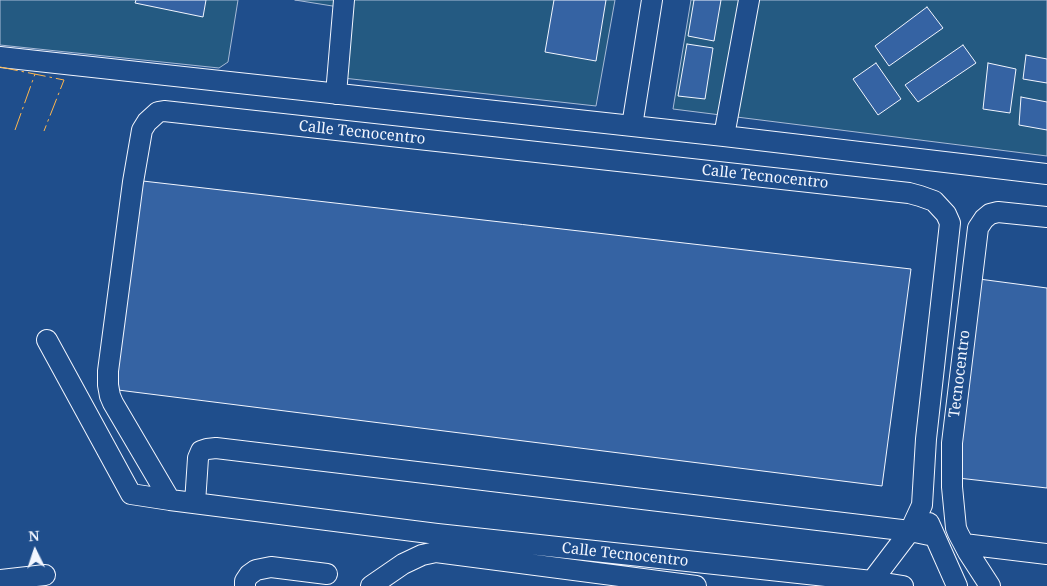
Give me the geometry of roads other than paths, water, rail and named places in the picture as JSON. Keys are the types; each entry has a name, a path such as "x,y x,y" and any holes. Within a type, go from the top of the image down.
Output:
{"street":[{"path":"336,94 344,0"},
{"path":"632,126 652,0"},
{"path":"724,136 749,0"},
{"path":"0,57 724,136 1047,174"},
{"name":"Calle Tecnocentro","path":"696,586 170,500 113,403 108,385 108,371 133,182 142,130 147,122 158,112 164,111 909,193 934,201 946,214 950,223 926,439 922,505 910,531 870,584"},
{"name":"Tecnocentro","path":"990,586 956,528 951,467 952,443 978,228 990,214 998,212 1047,217"},
{"path":"47,340 131,494 170,500"},
{"path":"195,503 198,458 201,451 216,448 910,531 934,536"},
{"name":"Calle Tecnocentro","path":"922,505 957,586"},
{"name":"Calle Tecnocentro","path":"371,586 402,564 422,555 436,543 806,580 904,586"},
{"path":"964,544 1047,554"},
{"path":"245,586 249,575 256,570 271,567 327,574"},
{"path":"0,580 45,575"}]}
